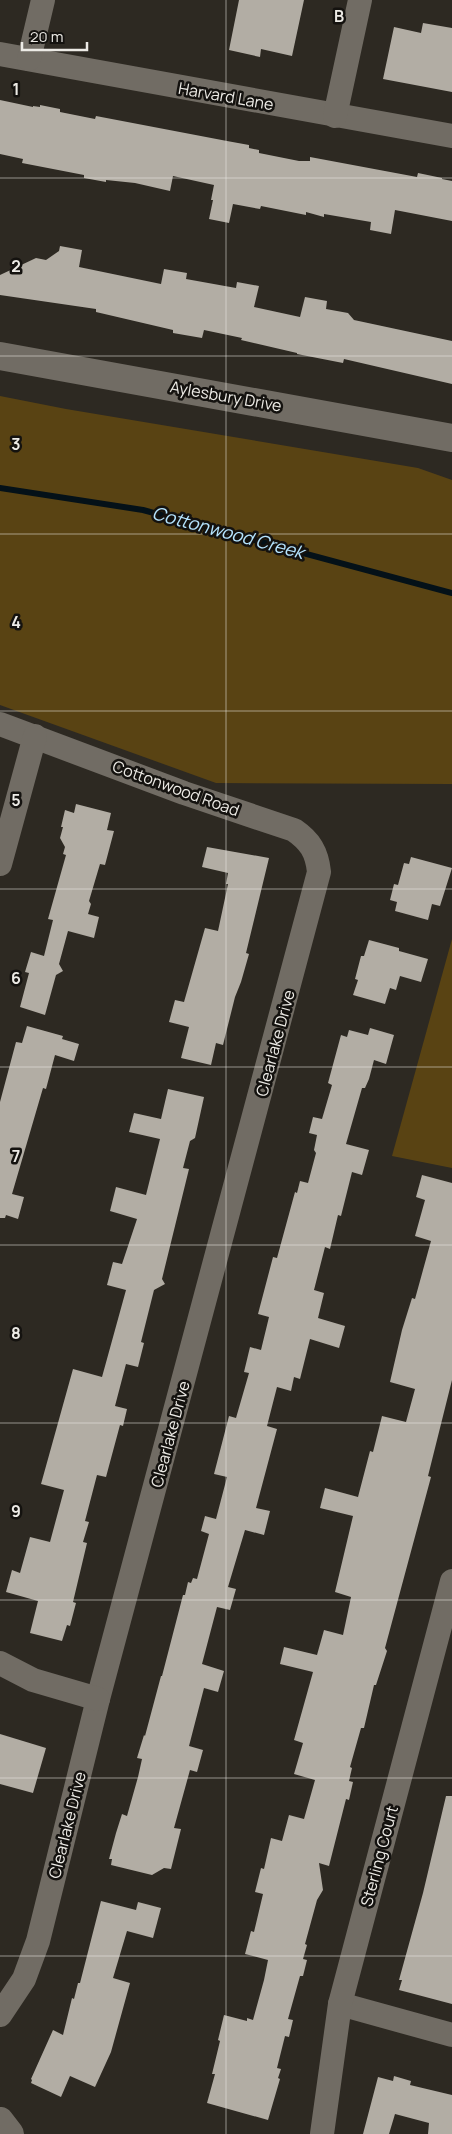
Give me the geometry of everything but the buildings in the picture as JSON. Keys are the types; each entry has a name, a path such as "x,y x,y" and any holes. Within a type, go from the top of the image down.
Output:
{"street":[{"path":"29,60 43,0"},
{"path":"335,116 360,0"},
{"name":"Harvard Lane","path":"0,54 452,136"},
{"name":"Aylesbury Drive","path":"0,356 452,438"},
{"name":"Cottonwood Road","path":"0,724 184,793 294,830 313,847"},
{"path":"0,864 35,736"},
{"name":"Clearlake Drive","path":"0,2015 24,1979 38,1941 98,1699 304,935 319,872 318,859 313,847"},
{"name":"Sterling Court","path":"322,2134 340,2004 452,1581"},
{"path":"0,1663 33,1680 98,1699"},
{"path":"340,2004 452,2035"},
{"path":"0,2121 10,2134"}],"shaded area":[{"path":"0,396 66,409 418,468 452,480 452,784 216,783 0,705"},
{"path":"452,939 452,1168 392,1156"}],"waterway":[{"name":"Cottonwood Creek","path":"0,488 143,510 452,593"}]}
